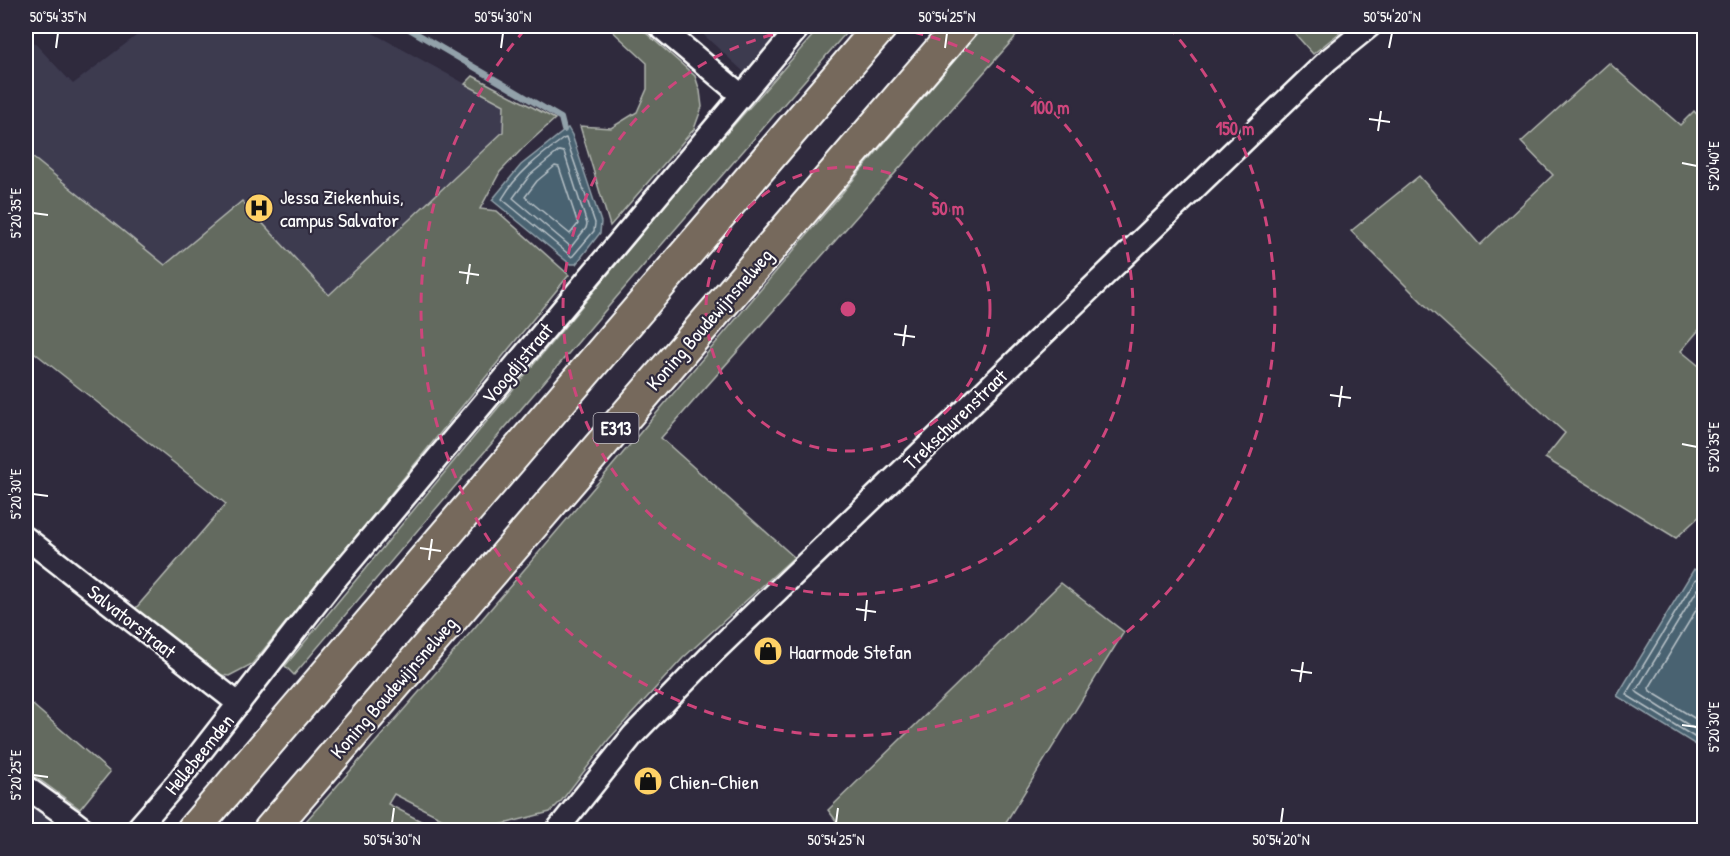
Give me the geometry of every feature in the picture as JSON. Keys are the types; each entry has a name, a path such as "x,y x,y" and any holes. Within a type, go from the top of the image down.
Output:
{"highway":[{"path":"193,831 881,26"},
{"name":"Koning Boudewijnsnelweg","path":"270,831 961,26"}],"street":[{"path":"658,26 741,95"},
{"name":"Voogdijstraat","path":"239,704 330,586 800,26"},
{"name":"Trekschurenstraat","path":"557,831 633,735 714,651 1328,60 1370,26"},
{"name":"Salvatorstraat","path":"26,538 239,704"},
{"name":"Hellebeemden","path":"135,831 176,784 239,704"},
{"path":"26,787 79,825"}],"shaded area":[{"name":"Jessa Ziekenhuis, campus Salvator","path":"149,26 360,26 504,105 503,132 329,295 165,265 26,152 26,34 73,84"},
{"path":"607,26 638,26 695,76 702,107 694,129 610,226 580,126 611,128 637,112 647,89 647,63"},
{"path":"694,26 783,26 744,72"},
{"path":"821,26 852,26 644,265 294,675 285,666 690,175"},
{"path":"984,26 1025,26 661,438 794,557 683,658 609,739 550,812 480,830 465,830 394,794 388,804 438,830 298,830 558,530"},
{"path":"1288,26 1348,26 1313,54"},
{"path":"1609,63 1680,125 1694,111 1704,122 1704,324 1681,351 1704,370 1704,512 1676,538 1545,458 1565,433 1429,309 1351,231 1419,176 1480,245 1553,175 1521,142"},
{"path":"473,76 555,119 500,172 480,209 497,211 569,275 252,664 229,676 213,674 140,620 136,608 226,504 26,346 26,152 165,265 242,201 329,295 503,132 504,105 465,84"},
{"path":"1061,583 1124,632 1001,830 843,830 828,810"},
{"path":"26,699 110,772 80,809 26,772"},
{"path":"26,800 61,830 26,830"}],"water":[{"path":"568,128 601,222 600,233 576,264 570,264 492,200 521,165"},
{"path":"1694,569 1704,576 1704,750 1617,696"}],"waterway":[{"path":"404,26 561,118 564,130"}],"place":[{"name":"Jessa Ziekenhuis, campus Salvator","path":"259,208"},
{"name":"Haarmode Stefan","path":"768,651"},
{"name":"Chien-Chien","path":"648,781"}]}
